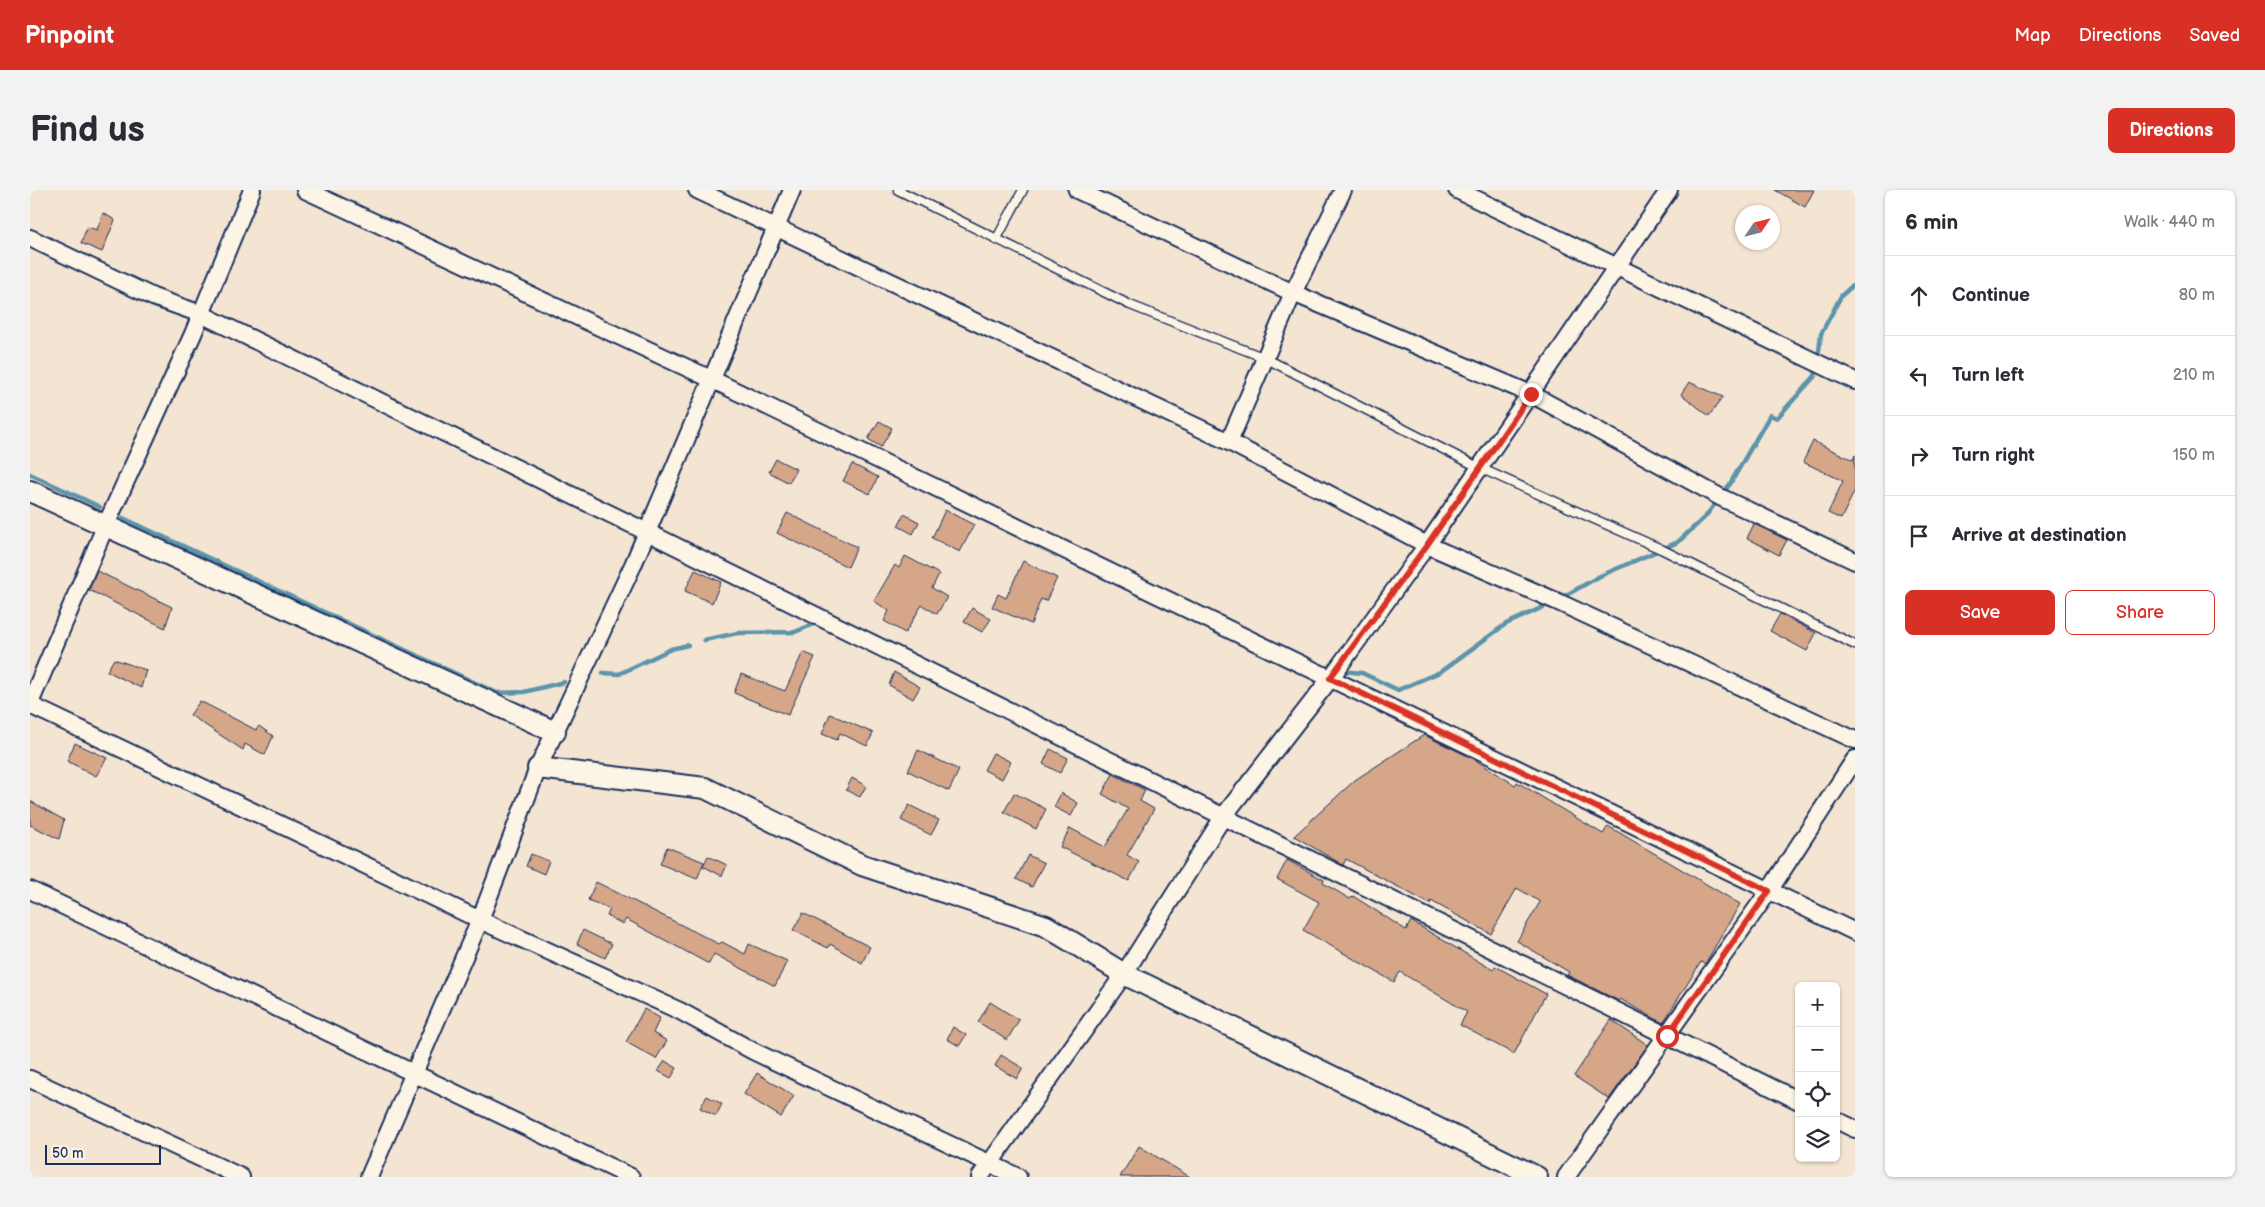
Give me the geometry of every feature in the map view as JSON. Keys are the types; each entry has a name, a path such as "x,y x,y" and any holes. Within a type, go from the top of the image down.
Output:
{"street":[{"path":"252,190 201,314 105,527 30,704 480,920 680,1011 753,1051 1018,1177"},
{"path":"305,190 711,379 1855,932"},
{"path":"697,190 1228,442 1427,545 1556,601 1855,740"},
{"path":"369,1177 480,920 538,768 647,532 792,190"},
{"path":"1077,190 1293,293 1531,394 1720,496 1855,560"},
{"path":"1228,442 1293,293 1343,190"},
{"path":"1457,190 1855,381"},
{"path":"980,1177 988,1162 1124,974 1223,817 1330,678 1427,545 1669,190"},
{"path":"30,238 153,297 201,314 647,532 1795,1100"},
{"path":"30,491 555,732"},
{"path":"1566,1177 1769,891 1855,760"},
{"path":"538,768 705,788 862,865 1046,926 1124,974 1538,1177"},
{"path":"30,890 631,1177"},
{"path":"30,1079 241,1177"},
{"path":"1840,1122 1855,1129"}],"lane":[{"path":"898,190 1130,305 1265,358 1480,468 1661,550 1855,645"},
{"path":"996,240 1023,190"}],"building":[{"path":"1775,190 1814,190 1805,207"},
{"path":"103,213 115,220 102,252 81,243 87,227 97,230"},
{"path":"1689,382 1723,397 1709,416 1681,394"},
{"path":"879,421 892,428 881,447 868,439"},
{"path":"1813,441 1853,460 1855,455 1855,490 1841,519 1828,513 1843,481 1803,462"},
{"path":"776,459 796,469 789,483 769,472"},
{"path":"852,464 878,477 870,494 843,481"},
{"path":"945,510 974,525 960,552 932,538"},
{"path":"787,513 857,547 848,567 777,533"},
{"path":"904,514 919,522 913,534 898,526"},
{"path":"1754,524 1787,540 1779,555 1747,538"},
{"path":"905,556 939,574 932,588 947,597 937,614 922,605 905,633 884,621 889,611 874,601 895,565 899,568"},
{"path":"1023,561 1057,578 1046,601 1041,599 1031,624 992,607 998,594 1006,598"},
{"path":"695,570 721,582 712,603 685,591"},
{"path":"97,571 172,607 165,628 89,590"},
{"path":"972,608 991,619 982,632 964,622"},
{"path":"1780,614 1816,633 1807,651 1770,631"},
{"path":"803,652 815,657 788,715 734,693 741,674 785,691"},
{"path":"114,659 146,670 141,688 107,671"},
{"path":"894,672 920,687 913,699 889,685"},
{"path":"200,701 256,730 259,726 273,736 265,755 245,744 243,750 190,715"},
{"path":"830,714 873,733 867,746 840,733 837,740 822,734"},
{"path":"1424,735 1474,759 1515,785 1517,782 1603,834 1608,826 1740,904 1705,964 1701,962 1663,1023 1620,999 1619,1001 1567,975 1569,972 1517,941 1540,902 1517,888 1491,934 1431,901 1430,904 1346,859 1343,865 1294,836 1355,780"},
{"path":"75,743 107,758 96,776 67,761"},
{"path":"1050,749 1068,758 1060,773 1043,764"},
{"path":"918,750 959,770 949,791 908,771"},
{"path":"993,753 1011,762 1002,779 984,770"},
{"path":"1113,774 1145,790 1140,801 1154,809 1127,855 1139,862 1129,881 1060,847 1070,828 1105,847 1128,809 1102,794"},
{"path":"852,778 866,786 860,797 846,790"},
{"path":"1014,793 1046,809 1036,829 1004,812"},
{"path":"1061,793 1078,803 1071,816 1054,807"},
{"path":"30,801 64,820 59,839 30,825"},
{"path":"909,805 939,820 931,835 901,820"},
{"path":"667,847 704,862 697,879 660,864"},
{"path":"531,854 549,861 544,874 526,866"},
{"path":"1028,855 1044,863 1032,887 1016,879"},
{"path":"708,856 727,865 722,876 703,866"},
{"path":"1287,860 1324,880 1323,883 1350,899 1353,896 1406,930 1411,921 1493,970 1495,966 1546,994 1514,1054 1460,1025 1467,1012 1400,972 1394,982 1303,930 1319,902 1277,879"},
{"path":"596,882 719,944 722,942 745,954 749,944 787,961 775,986 714,954 709,964 626,919 623,924 607,916 610,909 588,900"},
{"path":"803,913 870,947 862,963 830,944 828,948 793,930"},
{"path":"583,930 612,944 605,958 577,944"},
{"path":"990,1002 1019,1020 1007,1040 978,1022"},
{"path":"644,1009 660,1018 653,1033 667,1041 656,1059 626,1042"},
{"path":"1611,1020 1648,1045 1609,1099 1574,1076"},
{"path":"953,1027 966,1035 959,1046 947,1039"},
{"path":"1001,1055 1023,1068 1017,1079 995,1066"},
{"path":"665,1061 677,1068 671,1078 658,1071"},
{"path":"757,1073 794,1096 781,1117 744,1094"},
{"path":"707,1096 722,1104 716,1116 700,1108"},
{"path":"1139,1146 1190,1177 1120,1177"}],"waterway":[{"path":"1818,359 1821,334 1841,296 1852,286 1855,287"},
{"path":"1561,598 1600,576 1678,542 1705,517 1730,484 1770,415 1777,418 1815,376 1817,367"},
{"path":"30,474 100,507"},
{"path":"123,518 497,693 524,692 564,682"},
{"path":"1342,671 1362,673 1398,690 1440,672 1506,624 1550,604"},
{"path":"704,640 738,633 795,632 816,623"},
{"path":"603,673 619,674 671,649 688,645"}],"route":[{"path":"1531,394 1427,545 1330,678 1769,891 1667,1036"}]}
